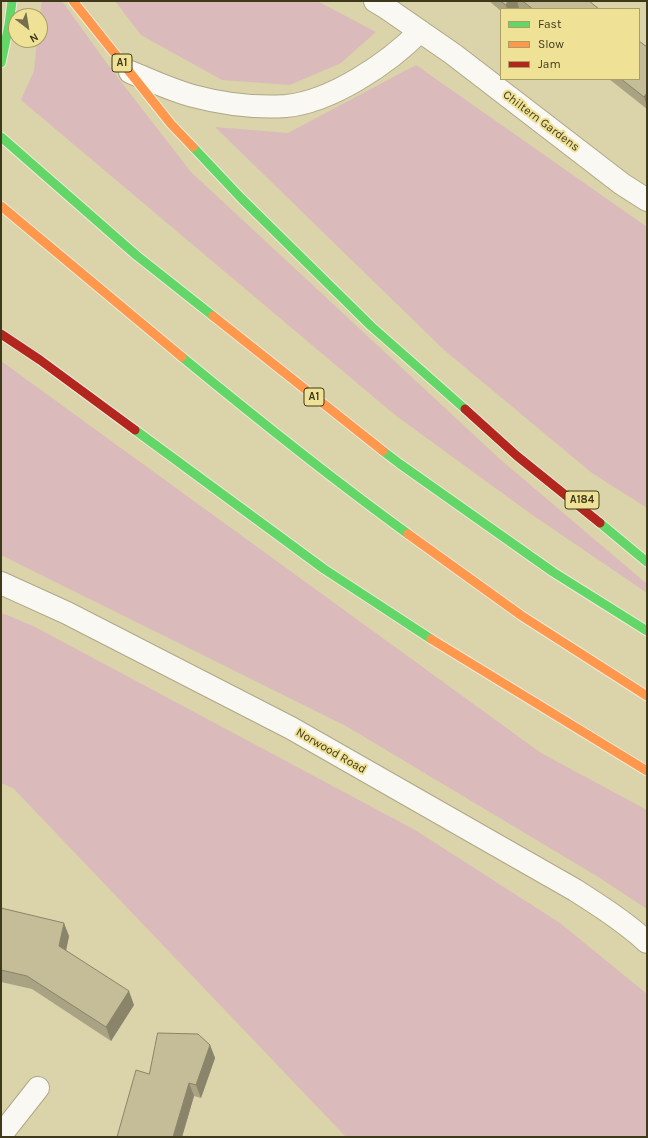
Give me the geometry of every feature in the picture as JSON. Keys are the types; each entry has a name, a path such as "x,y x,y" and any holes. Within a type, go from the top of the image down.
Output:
{"highway":[{"path":"1,63 9,25 12,1"},
{"name":"A1","path":"73,1 171,124 242,199 371,326 517,456 647,562"},
{"name":"A1","path":"1,136 136,255 400,464 553,572 647,631"},
{"path":"1,206 222,390 371,507 522,616 647,696"},
{"path":"1,334 40,360 324,569 441,646 647,770"},
{"name":"A184","path":"517,456 608,518"},
{"path":"625,757 647,766"}],"street":[{"name":"Chiltern Gardens","path":"375,1 454,54 622,184 647,200"},
{"path":"130,72 192,95 226,103 259,106 288,106 317,99 350,84 382,64 408,44 420,32"},
{"name":"Norwood Road","path":"1,584 67,613 291,728 575,890 610,913 647,942"},
{"path":"1,1135 38,1088"}],"shaded area":[{"path":"42,1 62,1 108,65 191,172 501,460 647,584 647,593 531,514 395,415 21,100 34,71 36,48 48,48 48,8 41,8"},
{"path":"115,1 317,1 376,32 341,63 290,85 222,80 141,35"},
{"path":"416,65 647,227 647,508 592,473 443,349 215,127 288,133"},
{"path":"1,361 541,753 647,810 647,909 595,875 346,726 1,555"},
{"path":"1,613 35,627 415,830 560,923 647,994 647,1137 346,1137 13,788 1,783"}],"building":[{"path":"501,1 508,1 506,5"},
{"path":"523,1 589,1 598,8 532,8"},
{"path":"640,42 647,47 647,93 644,97 622,80 640,80"},
{"path":"1,908 64,923 59,946 129,991 106,1027 27,976 1,970"},
{"path":"158,1033 198,1034 210,1045 196,1085 189,1083 173,1137 117,1137 136,1070 149,1074"}],"traffic: fast":[{"path":"1,63 9,25 12,1"},
{"path":"1,137 136,255 213,316"},
{"path":"193,147 242,199 371,326 465,409"},
{"path":"182,357 294,447 408,534"},
{"path":"135,430 324,569 431,639"},
{"path":"383,451 553,572 647,631"},
{"path":"600,523 647,562"}],"traffic: slow":[{"path":"73,1 171,124 193,147"},
{"path":"1,206 182,357"},
{"path":"213,316 383,451"},
{"path":"408,534 522,616 647,696"},
{"path":"431,639 647,771"}],"traffic: jam":[{"path":"1,334 40,360 135,430"},
{"path":"465,409 517,456 600,523"}]}
